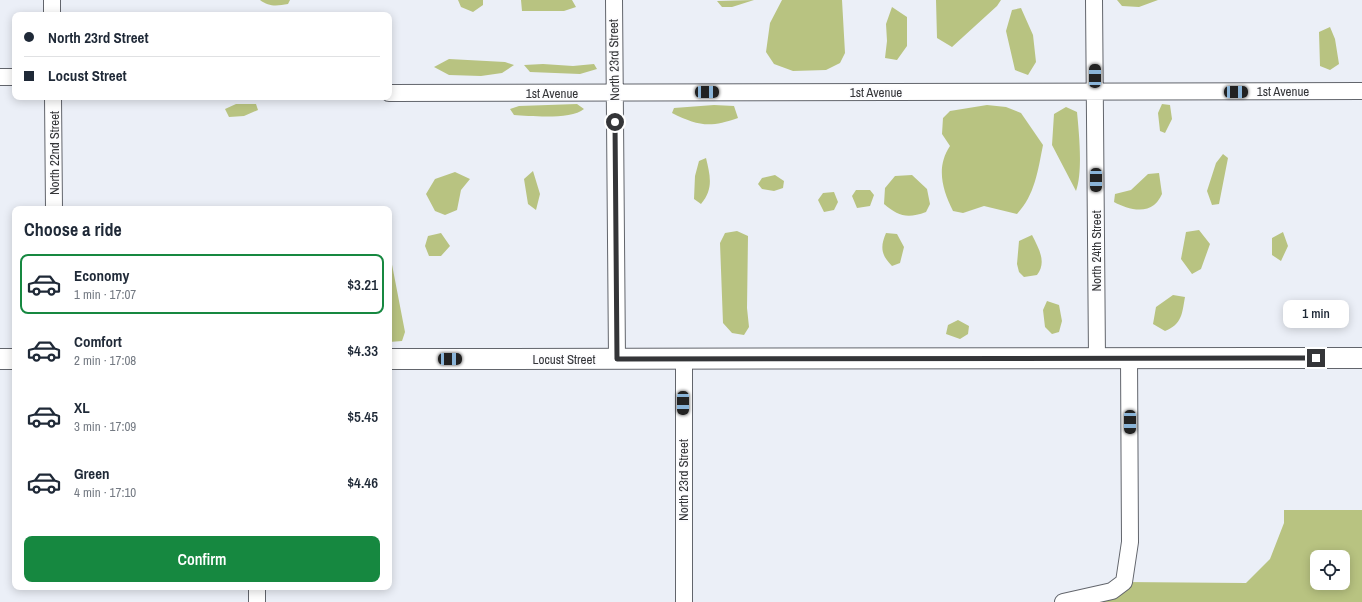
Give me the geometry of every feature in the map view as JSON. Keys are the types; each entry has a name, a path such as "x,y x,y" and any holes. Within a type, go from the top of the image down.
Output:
{"street":[{"path":"52,0 52,12"},
{"name":"North 23rd Street","path":"614,0 617,359"},
{"name":"North 24th Street","path":"1094,0 1097,358"},
{"path":"0,77 12,77"},
{"name":"1st Avenue","path":"392,93 1362,91"},
{"name":"North 22nd Street","path":"53,100 54,206"},
{"path":"1063,602 1112,591 1124,582 1130,542 1130,358"},
{"name":"Locust Street","path":"392,359 1362,358"},
{"path":"0,360 12,359"},
{"name":"North 23rd Street","path":"684,359 684,602"},
{"path":"257,590 257,602"}],"green space":[{"path":"260,0 290,0 288,4 270,5"},
{"path":"458,0 483,0 483,5 473,12 461,7"},
{"path":"521,0 572,0 576,7 564,11 522,11"},
{"path":"754,0 732,7 722,7 717,1"},
{"path":"782,0 842,0 845,53 840,63 826,70 793,71 774,64 766,52 770,23"},
{"path":"936,0 1001,0 997,6 952,47 937,38"},
{"path":"1117,0 1158,0 1139,7 1122,6"},
{"path":"892,7 907,17 907,46 897,60 885,58 887,41 886,24"},
{"path":"1021,8 1033,35 1036,62 1028,75 1015,70 1006,31 1012,10"},
{"path":"1330,27 1335,39 1339,64 1330,70 1320,66 1319,32"},
{"path":"449,59 505,62 514,65 502,73 481,76 449,75 434,67"},
{"path":"543,64 573,66 594,64 597,69 580,74 530,72 524,65"},
{"path":"236,104 256,104 258,110 244,116 229,117 225,109"},
{"path":"577,104 584,109 570,115 561,116 514,115 510,109 519,106"},
{"path":"1162,104 1170,105 1172,119 1165,133 1160,131 1158,113"},
{"path":"714,105 734,106 738,118 720,123 704,124 689,121 672,113 674,108"},
{"path":"987,105 1006,107 1021,113 1043,145 1032,190 1023,207 1017,214 984,206 963,213 953,211 946,195 942,178 942,170 943,162 950,146 942,134 943,118 950,111"},
{"path":"1066,107 1077,112 1080,163 1076,191 1052,145 1054,114"},
{"path":"1223,154 1228,158 1219,204 1212,205 1207,191 1216,163"},
{"path":"706,158 710,182 708,193 701,204 694,199 695,176 699,161"},
{"path":"533,171 540,194 536,210 528,204 524,179"},
{"path":"455,172 470,179 461,190 457,210 445,215 435,211 426,194 435,179"},
{"path":"1159,173 1162,194 1150,208 1139,210 1114,202 1115,194 1131,190 1148,174"},
{"path":"775,175 784,181 783,188 774,191 762,189 758,184 762,178"},
{"path":"912,175 927,189 930,204 926,212 908,216 898,214 884,204 885,188 895,176"},
{"path":"856,190 870,190 874,195 870,206 857,208 852,196"},
{"path":"834,192 838,202 834,210 824,212 818,200 823,193"},
{"path":"1199,230 1210,244 1201,269 1192,274 1181,259 1186,232"},
{"path":"737,231 748,236 747,308 749,327 744,335 732,333 723,323 720,243 725,233"},
{"path":"1283,232 1288,246 1281,261 1272,255 1272,238"},
{"path":"441,233 450,246 441,256 429,256 425,246 428,236"},
{"path":"886,233 897,234 904,247 900,263 892,266 886,258 882,247"},
{"path":"1032,235 1042,260 1040,270 1037,275 1024,277 1019,272 1017,264 1019,241"},
{"path":"392,265 405,332 402,341 392,342"},
{"path":"1173,295 1185,297 1183,308 1178,322 1165,331 1153,324 1156,307"},
{"path":"1047,301 1059,305 1062,321 1059,332 1052,334 1045,327 1043,310"},
{"path":"958,320 969,326 968,334 960,339 946,334 948,325"},
{"path":"1284,510 1362,510 1362,602 1063,602 1124,582 1246,583 1270,559 1284,523"}],"route":[{"path":"615,122 617,359 1316,358"}]}
